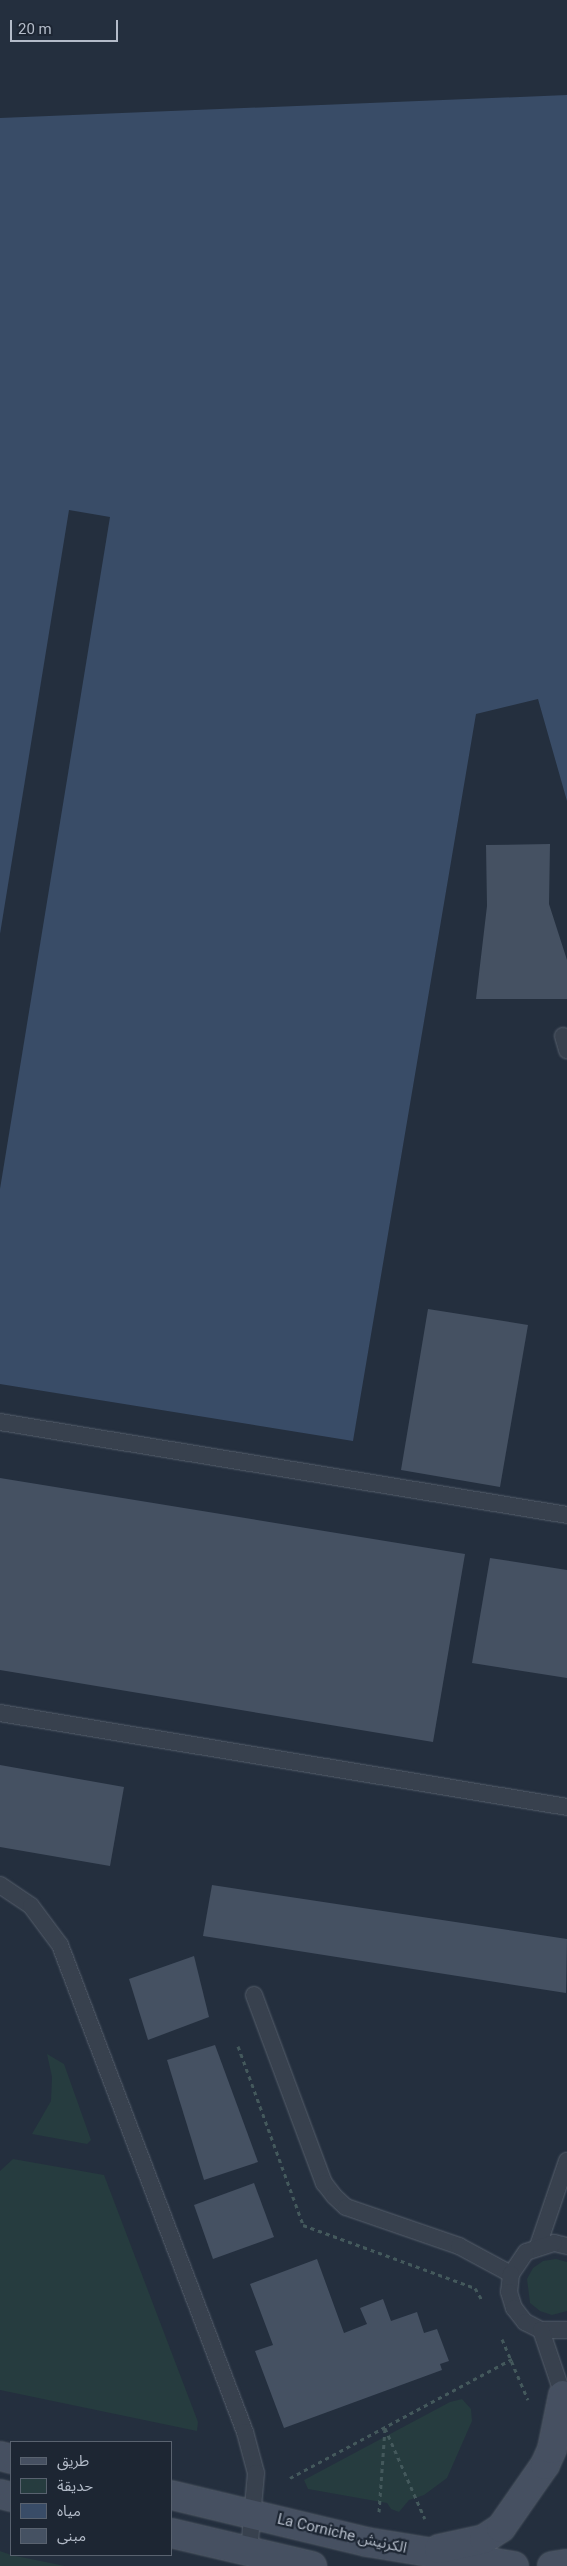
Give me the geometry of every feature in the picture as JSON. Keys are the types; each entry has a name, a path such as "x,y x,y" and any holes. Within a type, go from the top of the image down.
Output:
{"main road":[{"path":"427,2552 484,2539 501,2528 544,2465 552,2449 565,2401"},
{"name":"La Corniche الكرنيش","path":"172,2496 427,2552 514,2566"},
{"path":"172,2533 312,2566"},
{"path":"552,2566 567,2564"}],"lane":[{"path":"0,1422 567,1515"},
{"path":"0,1713 567,1806"},
{"path":"0,1885 31,1906 46,1923 75,1982 245,2432 256,2472 254,2514 249,2551"},
{"path":"254,1995 324,2183 334,2196 346,2206 459,2246 511,2274"},
{"path":"538,2246 567,2162"},
{"path":"567,2246 554,2243 538,2246 517,2262 511,2274 509,2292 514,2308 525,2322 541,2330 567,2330"},
{"path":"541,2330 565,2401"}],"path":[{"path":"290,2478 512,2359"},
{"path":"379,2512 385,2428"},
{"path":"385,2428 427,2524"}],"green space":[{"path":"47,2054 64,2064 91,2140 87,2144 32,2134 51,2101 52,2077"},
{"path":"13,2159 104,2175 198,2422 197,2431 0,2390 0,2171"},
{"path":"556,2259 567,2262 567,2311 552,2315 540,2311 530,2303 527,2279 533,2268 543,2261"},
{"path":"462,2399 471,2409 472,2421 447,2478 424,2495 409,2500 399,2512 391,2509 387,2503 308,2489 304,2480 450,2402"},
{"path":"0,2551 10,2556 65,2566 0,2566"}],"water":[{"path":"567,95 567,801 538,699 476,714 353,1441 0,1384 0,118"}],"pier":[{"path":"69,510 110,517 0,1189 0,934"}],"building":[{"path":"550,844 549,904 567,960 567,999 476,999 487,906 486,845"},
{"path":"428,1309 528,1325 500,1487 401,1470"},
{"path":"0,1478 465,1554 433,1742 0,1670"},
{"path":"490,1558 567,1570 567,1678 472,1663"},
{"path":"0,1765 124,1787 110,1866 0,1847"},
{"path":"212,1885 567,1939 566,1993 203,1936"},
{"path":"194,1956 209,2017 148,2040 129,1979"},
{"path":"215,2045 258,2162 204,2180 167,2060"},
{"path":"254,2183 274,2237 213,2259 194,2205"},
{"path":"317,2259 344,2333 367,2324 360,2308 383,2299 391,2321 417,2312 424,2333 437,2329 449,2361 440,2364 442,2370 284,2428 255,2351 273,2345 250,2284"}]}
